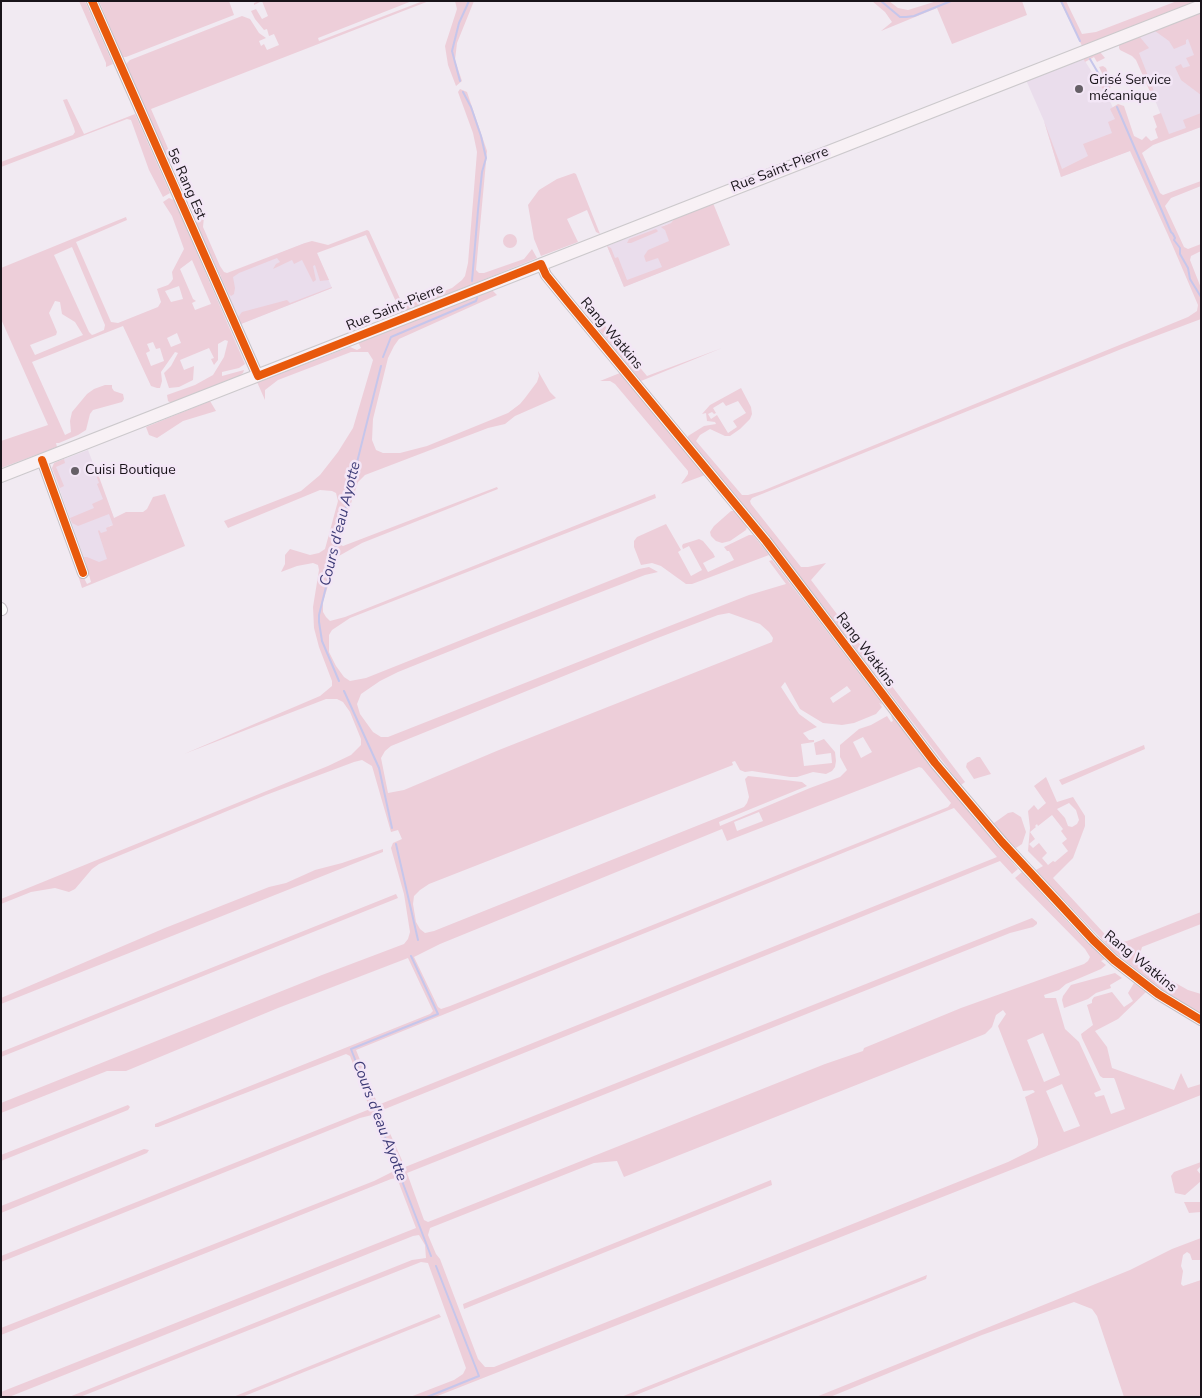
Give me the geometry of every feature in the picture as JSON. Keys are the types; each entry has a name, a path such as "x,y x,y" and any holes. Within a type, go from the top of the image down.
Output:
{"main road":[{"name":"Rue Saint-Pierre","path":"1,476 1201,6"}],"street":[{"name":"5e Rang Est","path":"92,1 258,376"},
{"name":"Rang Watkins","path":"541,264 546,275 766,541 935,763 987,825 1056,901 1114,960 1158,994 1201,1020"},
{"path":"42,460 83,573"}],"shaded area":[{"path":"79,1 85,1 113,64 106,67 106,63"},
{"path":"99,1 229,1 234,15 123,57"},
{"path":"262,1 412,1 318,38 319,41 423,1 429,1 151,109 173,160 169,162 126,64 130,60 242,16 250,19 259,33 266,38 259,41 261,46 264,44 267,50 279,45 274,34 269,36 267,29 264,30 251,11 256,9 262,19 268,16"},
{"path":"455,1 474,1 457,43 455,60 462,81 456,86 448,65 445,46 457,9"},
{"path":"872,1 889,1 898,8 908,10 937,1 1022,1 1027,15 952,44 937,8 881,31 892,22 885,12"},
{"path":"1060,1 1066,1 1082,34 1096,32 1177,1 1196,1 1082,46"},
{"path":"1201,11 1201,127 1170,138 1136,52 1139,36"},
{"path":"1201,11 1201,95 1181,80 1175,67 1181,64 1183,68 1190,66 1186,58 1194,55 1188,39 1186,44 1174,49 1169,41 1155,31"},
{"path":"1139,36 1149,48 1139,53 1154,91 1151,94 1136,60 1119,48 1119,45"},
{"path":"1100,52 1105,58 1097,62 1094,57 1085,62 1083,58"},
{"path":"1083,58 1109,99 1132,150 1061,177 1044,121 1026,80"},
{"path":"1103,66 1106,68 1112,85 1104,91 1096,79 1099,78 1107,83 1099,67"},
{"path":"460,89 467,92 487,151 476,270 479,273 484,273 524,259 532,249 537,258 401,313 366,235 317,253 329,280 320,281 315,265 313,266 316,280 313,282 302,260 294,264 292,260 273,269 280,262 277,258 233,277 234,294 231,296 229,294 195,221 204,217 203,227 220,266 227,273 305,243 312,241 328,245 367,230 402,303 406,305 413,303 452,288 462,280 468,263 477,152 473,133 458,92"},
{"path":"67,99 84,134 135,114 170,193 163,197 149,170 131,120 127,119 1,167 1,162 73,135 75,132 74,128 63,100"},
{"path":"1118,104 1124,106 1134,136 1142,140 1146,136 1151,141 1158,138 1153,116 1161,113 1169,134 1186,128 1183,120 1201,113 1201,127 1153,145 1142,153 1160,193 1163,195 1201,181 1201,186 1171,198 1165,206 1184,247 1188,249 1201,244 1201,251 1191,256 1190,260 1201,288 1201,319 1124,348 752,498 750,501 801,567 826,563 811,580 965,782 961,785 769,536 688,436 704,426 716,424 715,422 707,421 706,413 702,414 710,405 741,388 751,407 752,414 750,419 730,436 725,436 710,429 700,435 696,441 742,495 748,495 762,491 1188,317 1197,311 1198,305 1130,151 1061,177 1044,121 1062,169 1088,156 1083,144 1112,133 1108,122 1115,119 1110,109","holes":["738,401 746,413 733,421 737,427 728,433 717,415 711,419 708,414 716,413 713,408 723,402 726,406"]},
{"path":"574,173 600,234 596,232 587,210 567,219 578,242 541,256 534,239 528,205 539,190 557,179"},
{"path":"169,198 174,200 245,364 239,368 222,372 222,376 244,370 243,373 171,403 168,401 167,395 195,385 213,375 224,357 228,341 225,340 218,344 218,360 214,365 211,359 214,358 209,348 180,360 184,370 194,366 193,380 179,387 169,388 164,373 171,366 178,353 175,352 161,372 162,381 160,388 157,388 151,386 123,326 32,362 65,435 71,432 70,421 72,412 87,394 94,389 105,385 112,385 114,391 123,394 124,399 122,402 93,410 90,414 86,430 56,443 57,447 1,468 1,441 48,425 1,319 1,268 126,217 127,220 76,242 111,322 118,323 158,307 161,302 157,289 171,282 173,279 172,272 184,249 172,216 163,202","holes":["72,247 105,325 104,330 95,334 92,335 54,255","192,260 211,304 195,310 192,303 196,301 193,299 180,269","179,286 183,299 171,302 165,291","55,301 60,302 62,314 75,322 83,335 35,355 30,345 56,335 57,332 49,313","177,333 181,343 171,347 167,338","153,342 156,349 160,348 164,361 151,366 146,353 150,351 147,344"]},
{"path":"713,203 730,245 624,287 607,246 611,248 615,258 618,257 627,280 662,267 658,258 646,262 644,256 648,250 669,241 665,230 661,227 671,223 674,219"},
{"path":"674,219 671,223 662,226 665,229 679,265 624,287 607,246"},
{"path":"656,229 657,232 627,243 629,239"},
{"path":"507,234 513,234 517,241 513,248 507,248 503,244 503,238"},
{"path":"305,243 317,253 332,288 241,324 220,277"},
{"path":"332,287 241,324 238,317 242,312 287,300 290,303"},
{"path":"492,290 497,295 399,339 388,358 373,419 372,440 376,450 383,453 400,453 427,446 508,413 520,404 537,382 538,371 550,392 556,398 515,416 505,424 488,428 365,475 358,482 340,537 339,544 343,546 497,487 498,489 362,543 337,557 323,602 323,612 330,621 345,617 655,494 656,498 350,618 332,630 329,635 329,652 336,666 344,677 350,681 366,678 639,569 649,567 658,572 645,575 490,635 380,681 361,694 357,704 360,714 373,732 381,737 388,737 749,595 786,584 769,561 772,560 882,705 879,703 882,707 876,714 854,723 842,725 823,723 800,709 785,682 781,687 799,714 817,727 803,733 809,740 814,740 814,742 801,744 804,766 832,763 831,753 816,755 814,743 824,739 835,752 836,761 832,771 826,774 813,772 790,777 752,771 745,772 740,770 735,761 732,762 733,765 429,884 414,896 413,904 416,922 425,933 744,807 749,797 745,779 748,776 802,782 807,786 719,822 720,826 840,777 847,770 840,757 840,745 859,729 887,716 891,722 893,721 891,716 893,717 928,763 1018,869 1012,874 1000,861 380,1111 405,1167 1032,918 1037,922 1033,927 1010,933 407,1173 424,1220 428,1222 825,1064 863,1051 864,1048 961,1008 1084,964 1090,957 1085,949 1015,878 1022,872 1076,931 1105,959 1101,961 1106,965 1101,969 1066,984 1059,990 1044,995 1045,998 1056,998 1065,1029 1079,1042 1101,1090 1094,1093 1096,1097 1104,1095 1111,1114 1125,1109 1114,1078 1103,1078 1100,1076 1082,1038 1081,1034 1093,1025 1087,1005 1092,1003 1094,997 1112,992 1124,1007 1133,1001 1128,993 1134,983 1146,992 1118,1019 1095,1031 1107,1047 1112,1068 1174,1090 1181,1073 1188,1088 1201,1084 1201,1095 435,1397 410,1397 454,1380 463,1374 466,1368 428,1263 421,1262 80,1397 69,1397 412,1260 426,1258 425,1245 419,1235 9,1397 1,1397 1,1392 416,1228 397,1178 391,1179 1,1335 1,1328 374,1181 394,1171 372,1115 360,1118 1,1262 1,1256 370,1109 350,1056 346,1054 155,1127 155,1124 430,1014 433,1011 408,958 278,1008 126,1071 107,1071 1,1113 1,1103 404,944 408,939 410,932 404,894 391,848 393,843 402,839 398,830 391,832 372,766 362,760 266,795 99,864 92,869 75,889 69,892 55,888 31,892 1,904 1,899 328,766 351,755 361,745 361,739 350,712 343,702 337,699 326,699 184,754 320,696 332,686 314,628 313,607 319,570 318,565 313,563 297,566 281,572 285,564 285,555 290,549 310,555 325,549 338,501 336,493 320,490 228,528 224,521 301,491 320,475 338,452 353,428 373,360 368,352 351,352 278,380 265,390 265,400 257,382 350,347 357,350 361,348 358,342","holes":["729,613 760,624 773,638 772,642 499,750 404,790 388,793 381,758 391,746 718,615","847,686 851,691 833,703 830,698","863,737 872,752 861,758 853,742","919,767 922,768 951,803 948,807 450,1006 441,1009 438,1007 414,957 440,944 722,829 727,841","954,808 997,857 378,1105 356,1050","759,812 763,821 737,831 734,822","1003,1010 1006,1014 998,1026 1023,1091 1033,1090 1035,1092 1025,1097 1038,1139 1036,1148 1008,1162 494,1367 485,1367 478,1359 440,1259 428,1235 430,1228 594,1163 617,1161 624,1177 985,1034 992,1027 996,1015","1043,1033 1060,1075 1044,1082 1027,1040","1062,1084 1080,1126 1064,1132 1046,1091"]},
{"path":"586,303 647,376 722,348 641,381 580,306"},
{"path":"620,373 705,475 681,484 688,471 615,384 610,381 600,381"},
{"path":"210,401 216,411 183,421 157,438 149,435 146,427"},
{"path":"88,450 114,518 113,525 109,526 116,543 93,583 52,468 56,462"},
{"path":"64,459 65,463 56,467 64,486 60,488 52,468 54,463"},
{"path":"94,463 114,518 126,512 143,512 147,509 153,497 165,494 185,546 82,588 78,575 84,578 87,584 91,582 84,557 99,562 107,559 98,531 101,533 107,531 106,528 113,525 109,514 78,526 72,523 70,518 94,508 92,504 103,499 92,464"},
{"path":"731,511 735,511 747,527 746,530 730,541 722,543 716,541 710,532"},
{"path":"666,524 681,550 678,552 691,576 702,570 689,546 683,549 682,546 699,539 703,541 715,557 703,563 708,572 734,560 729,551 724,547 749,535 753,535 769,555 692,584 686,584 661,566 652,563 641,565 634,547 634,541 637,537"},
{"path":"1144,745 1145,749 1062,785 1059,780"},
{"path":"980,757 991,774 974,779 966,767 967,763"},
{"path":"1046,777 1057,802 1073,797 1085,816 1085,826 1073,858 1053,878 1114,944 1127,941 1201,912 1201,924 1142,947 1140,954 1141,960 1147,967 1188,990 1201,994 1201,1013 1161,989 1114,952 1038,873 1036,870 1043,866 1028,851 1030,828 1028,811 1034,805 1038,810 1046,803 1034,786","holes":["1069,803 1076,810 1079,820 1072,827 1068,826 1065,818 1057,809","1052,815 1063,829 1061,831 1067,839 1062,843 1068,851 1055,862 1053,861 1048,865 1042,858 1047,853 1039,843 1033,848 1029,844 1035,839 1030,832 1037,824 1038,826"]},
{"path":"1013,812 1021,817 1026,832 1022,844 1016,848 994,825 994,823 1008,813"},
{"path":"383,849 383,852 1,1004 1,998 165,928 269,887 286,883 315,870"},
{"path":"396,894 398,898 1,1057 1,1052"},
{"path":"1115,973 1122,978 1110,985 1111,988 1064,1008 1063,996 1071,985"},
{"path":"128,1105 130,1107 128,1110 1,1161 1,1155"},
{"path":"144,1149 149,1150 147,1153 1,1213 1,1206"},
{"path":"1201,1162 1201,1166 1197,1170 1201,1175 1201,1181 1185,1195 1175,1193 1171,1176 1174,1172"},
{"path":"771,1180 772,1185 464,1309 463,1304"},
{"path":"1184,1202 1201,1202 1201,1212 1189,1213"},
{"path":"1201,1238 1201,1260 1192,1260 1187,1252 1183,1255 1181,1284 1183,1286 1201,1280 1201,1397 1124,1397 1097,1316 1092,1309 1074,1302 982,1335 830,1397 816,1397 1130,1270 1172,1249"},
{"path":"927,1275 926,1279 631,1397 621,1397"},
{"path":"439,1314 441,1317 242,1397 233,1397"}],"waterway":[{"name":"Cours d'eau Ayotte","path":"460,81 452,51 459,23 469,1"},
{"path":"881,1 900,17 914,16 951,1"},
{"path":"1061,1 1080,41"},
{"path":"1090,59 1107,88"},
{"name":"Cours d'eau Ayotte","path":"463,92 471,107 486,158 482,172 472,281"},
{"path":"1117,107 1175,238 1174,240 1180,248 1180,254 1188,268 1190,279 1201,297"},
{"name":"Cours d'eau Ayotte","path":"383,357 391,337 476,301 477,298"},
{"name":"Cours d'eau Ayotte","path":"339,681 322,641 319,615 381,366"},
{"name":"Cours d'eau Ayotte","path":"344,691 379,768 392,828"},
{"name":"Cours d'eau Ayotte","path":"396,844 418,940"},
{"name":"Cours d'eau Ayotte","path":"411,956 438,1014 351,1049 431,1256"},
{"name":"Cours d'eau Ayotte","path":"427,1397 479,1376 436,1266"}],"cycle path":[{"path":"92,1 258,376 541,264 546,275 766,541 935,763 1002,842 1114,960 1158,994 1201,1020"},
{"path":"42,460 83,573"}],"place":[{"name":"Grisé Service mécanique","path":"1079,89"},
{"name":"Cuisi Boutique","path":"75,471"}]}
